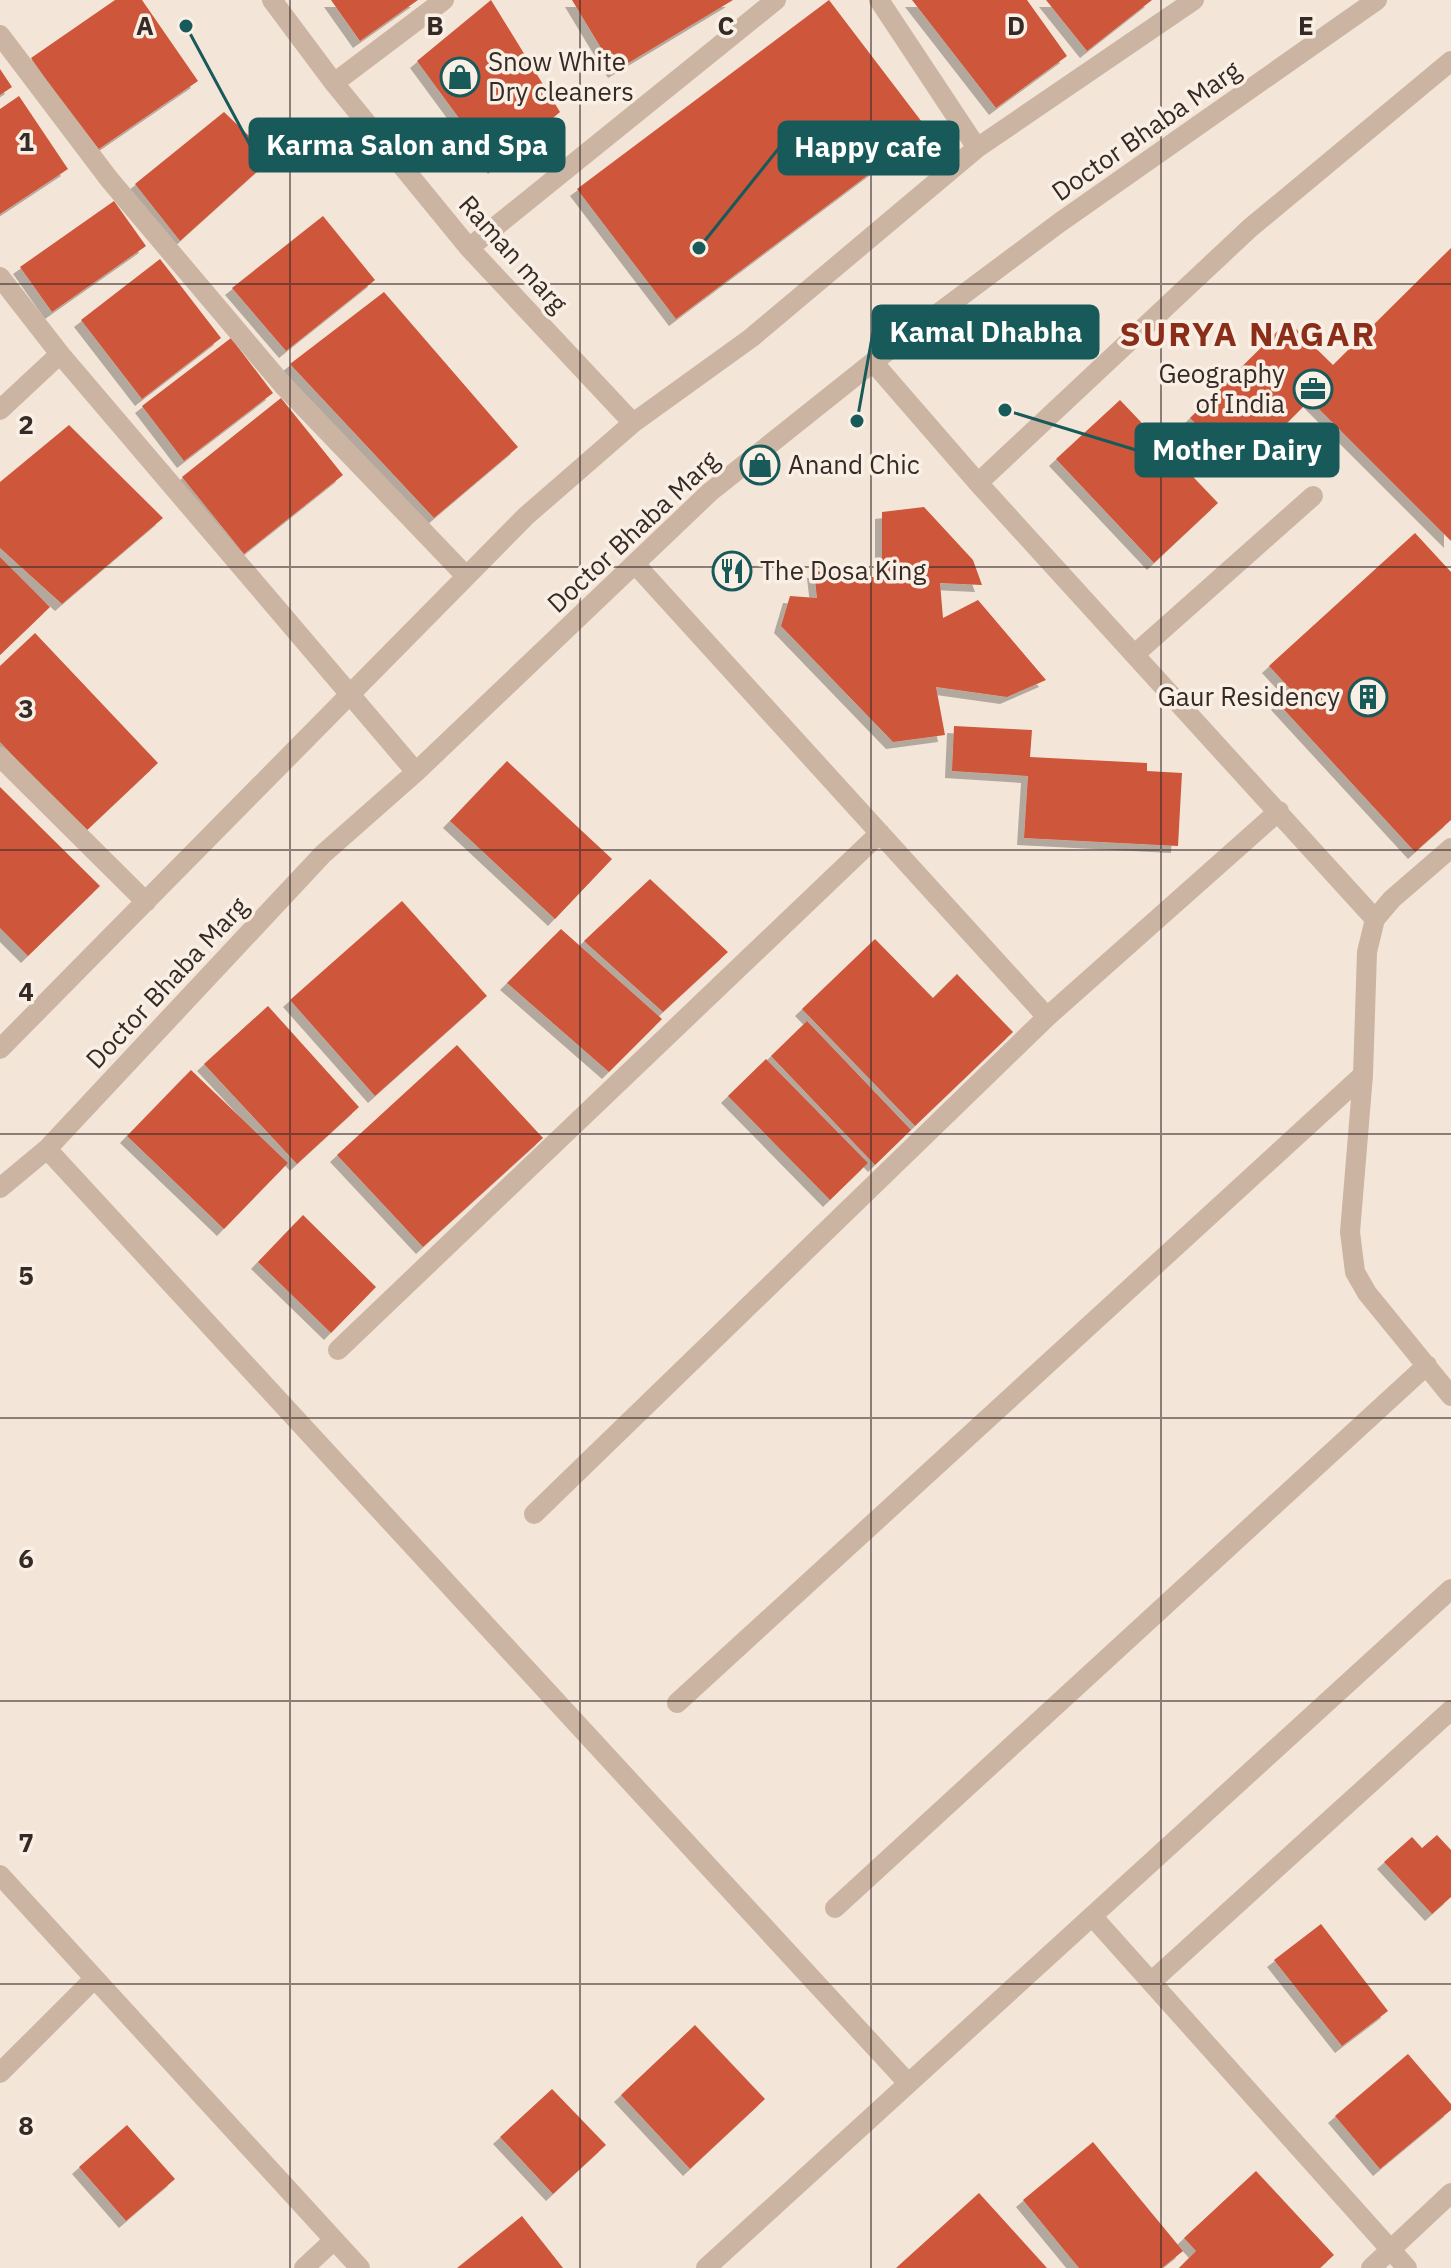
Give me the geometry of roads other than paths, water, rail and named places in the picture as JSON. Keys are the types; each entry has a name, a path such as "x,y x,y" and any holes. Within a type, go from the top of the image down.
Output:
{"street":[{"name":"Raman marg","path":"272,0 334,83 469,248 633,423"},
{"path":"334,83 444,0"},
{"path":"469,248 776,0"},
{"path":"879,0 977,148"},
{"path":"0,1049 526,516 633,423 751,338 977,148 1194,0"},
{"name":"Doctor Bhaba Marg","path":"0,1188 47,1149 323,854 416,772 710,492 873,362 1059,223 1377,0"},
{"path":"0,35 109,179 283,385 466,576"},
{"path":"978,483 1250,228 1451,61"},
{"path":"0,277 60,354 416,772"},
{"path":"0,410 60,354"},
{"path":"873,362 978,483 1375,919"},
{"path":"1135,654 1313,496"},
{"path":"636,565 1047,1017"},
{"path":"0,757 146,902"},
{"path":"534,1514 1047,1017 1279,811"},
{"path":"338,1350 880,833"},
{"path":"1451,848 1392,899 1375,919 1367,952 1363,1075 1351,1254 1367,1293 1451,1396"},
{"path":"677,1703 1363,1075"},
{"path":"47,1149 908,2083"},
{"path":"835,1908 1427,1365"},
{"path":"706,2268 1451,1589"},
{"path":"1151,1982 1451,1710"},
{"path":"0,1875 360,2268"},
{"path":"1092,1916 1407,2268"},
{"path":"0,2073 94,1979"},
{"path":"1371,2268 1451,2193"},
{"path":"304,2268 334,2240"}],"place":[{"name":"Karma Salon and Spa","path":"186,26"},
{"name":"Snow White Dry cleaners","path":"460,77"},
{"name":"Happy cafe","path":"699,248"},
{"name":"Geography of India","path":"1313,389"},
{"name":"Mother Dairy","path":"1005,410"},
{"name":"Kamal Dhabha","path":"857,421"},
{"name":"Anand Chic","path":"760,465"},
{"name":"The Dosa King","path":"732,571"},
{"name":"Gaur Residency","path":"1368,697"}],"district":[{"name":"SURYA NAGAR","path":"1248,334"}]}
